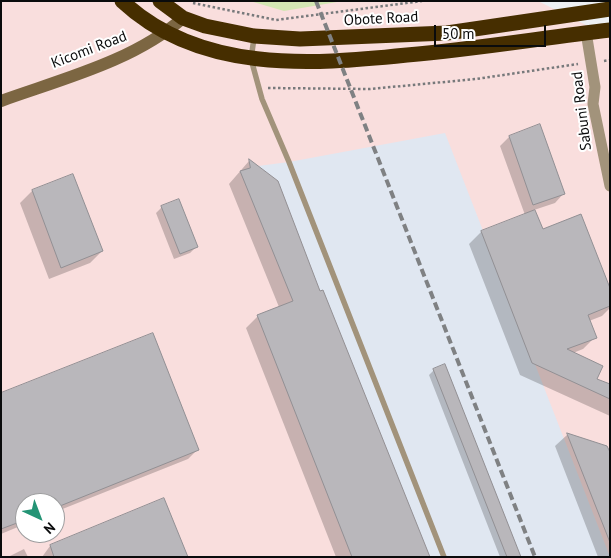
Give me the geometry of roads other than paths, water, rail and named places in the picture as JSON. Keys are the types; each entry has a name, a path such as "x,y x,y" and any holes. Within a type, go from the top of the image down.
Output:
{"highway":[{"path":"122,1 166,33 208,48 250,59 294,62 341,62 448,52 610,30"},
{"name":"Obote Road","path":"160,1 183,18 213,28 254,36 308,39 447,33 610,9"}],"main road":[{"name":"Kicomi Road","path":"1,101 130,53 166,33 183,18"}],"street":[{"name":"Sabuni Road","path":"586,32 595,87 593,104 610,186"}],"lane":[{"path":"254,36 250,59 259,88 444,557"}],"railway":[{"path":"316,1 535,557"}]}
